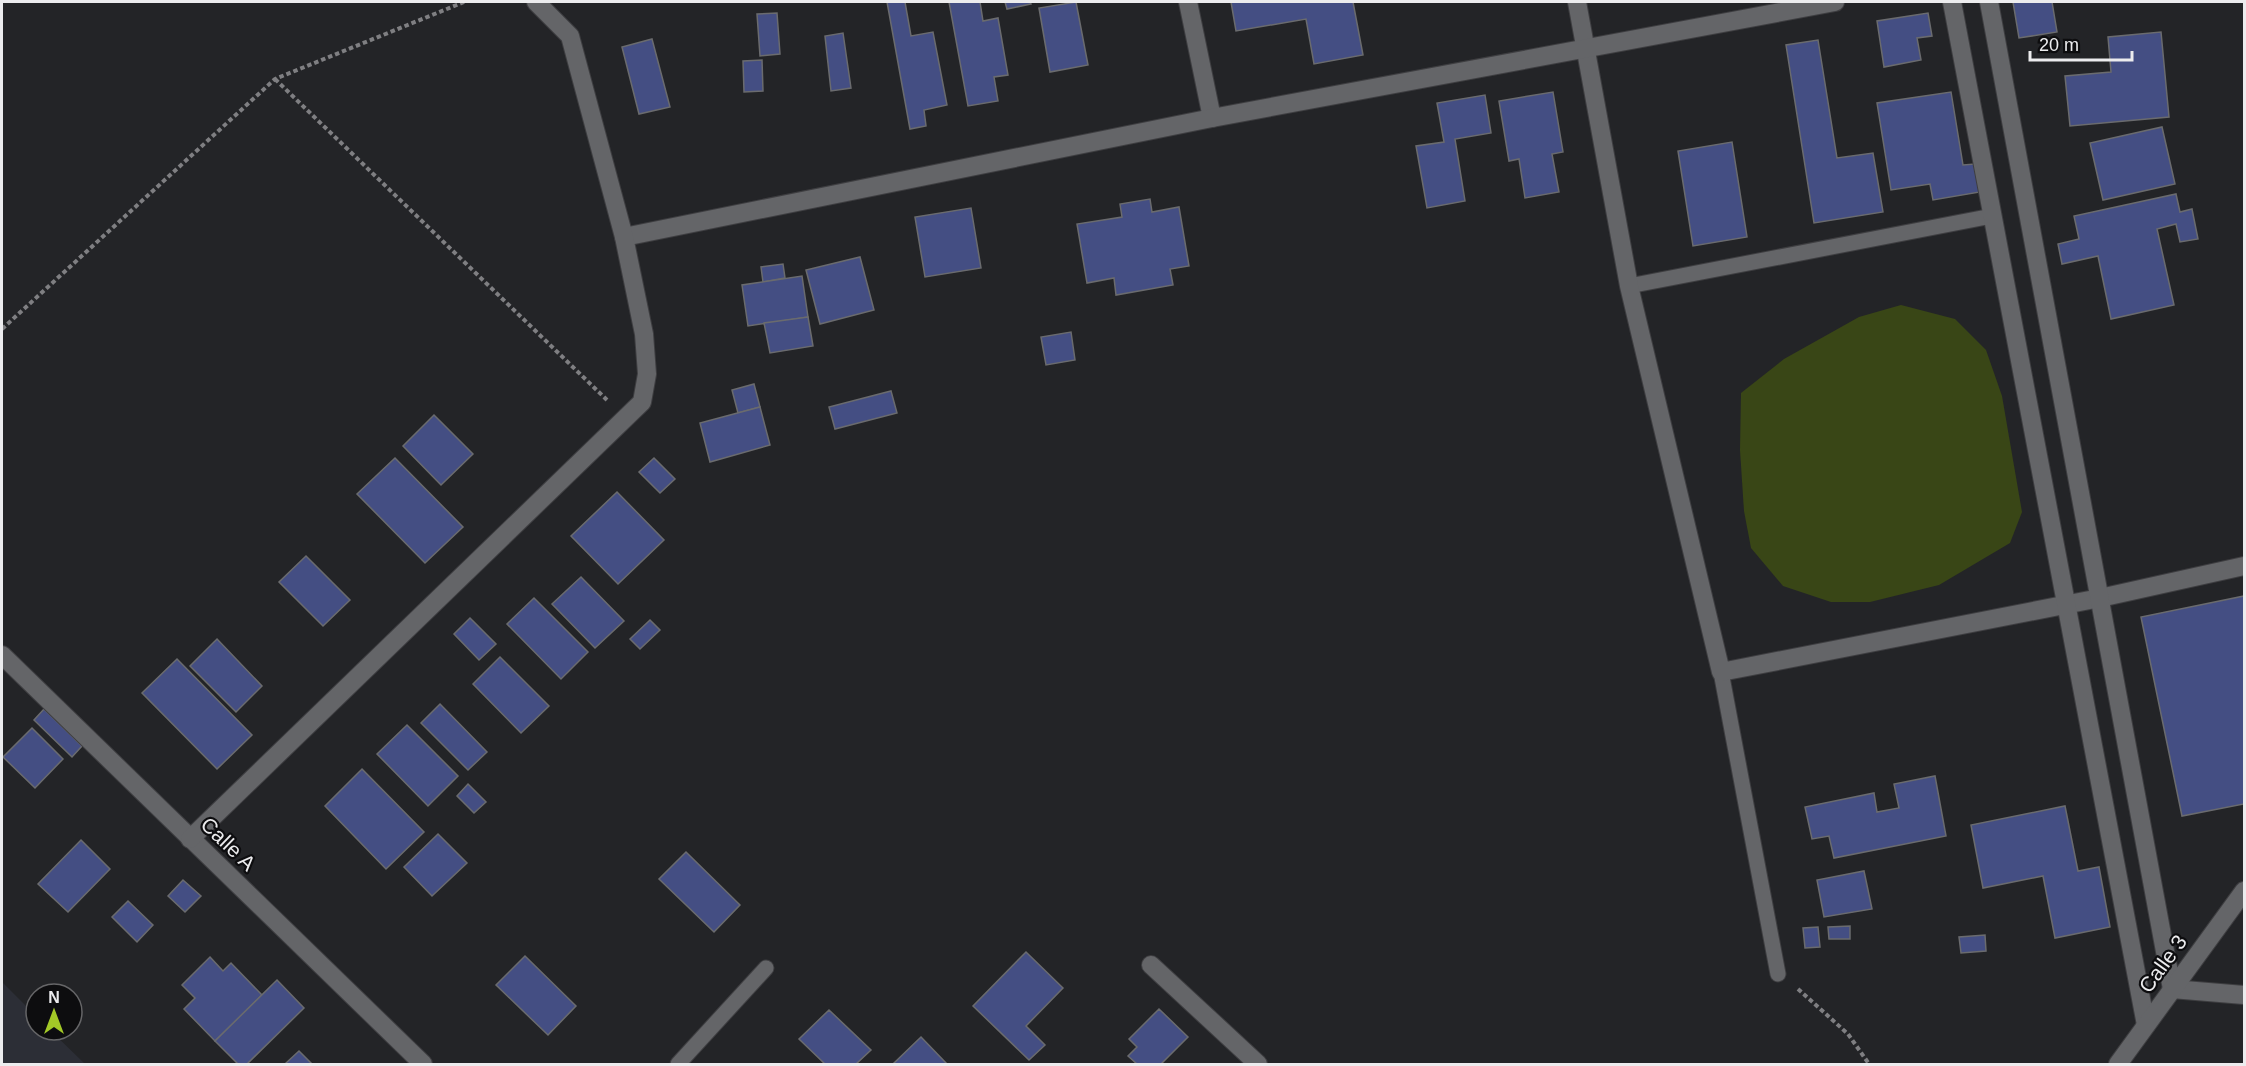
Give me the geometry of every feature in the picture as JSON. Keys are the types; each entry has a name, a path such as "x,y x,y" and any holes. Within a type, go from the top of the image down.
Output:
{"street":[{"path":"190,839 642,402 647,374 644,333 624,237 570,36 536,2"},
{"path":"1188,2 1212,118"},
{"path":"1577,2 1629,286 1721,672 2100,598 2244,566"},
{"path":"624,237 1212,118 1835,2"},
{"path":"1952,2 2064,604 2146,1025"},
{"path":"1989,2 2172,989 2244,995"},
{"name":"Calle A","path":"5,665 190,839 423,1065"},
{"name":"Calle 3","path":"2118,1065 2244,891"},
{"path":"1151,965 1258,1065"}],"lane":[{"path":"1629,286 1992,216"},
{"path":"1721,672 1778,974"},
{"path":"678,1065 766,968"}],"path":[{"path":"2,329 275,80 464,2"},
{"path":"275,80 625,417"},
{"path":"1778,974 1848,1034 1869,1065"}],"shaded area":[{"path":"2,982 24,1004 24,1042 62,1042 85,1064 2,1064"}],"green space":[{"path":"1901,305 1955,319 1986,350 2002,396 2022,512 2010,543 1939,585 1870,602 1831,602 1783,586 1751,548 1744,511 1740,450 1741,393 1784,359 1859,317"}],"building":[{"path":"887,2 905,2 911,36 933,32 947,105 924,110 926,126 910,129"},
{"path":"949,2 980,2 983,21 998,18 1008,75 994,77 998,101 968,106"},
{"path":"1005,2 1030,2 1031,4 1007,9"},
{"path":"1076,2 1088,65 1050,72 1039,8"},
{"path":"1231,2 1353,2 1363,55 1314,64 1306,19 1236,31"},
{"path":"2013,2 2052,2 2057,32 2019,38"},
{"path":"777,13 780,54 760,56 757,14"},
{"path":"1928,13 1932,36 1917,38 1921,60 1884,67 1877,21"},
{"path":"2161,32 2169,117 2070,126 2065,76 2111,72 2108,37"},
{"path":"843,33 851,88 831,91 825,36"},
{"path":"652,39 670,107 639,114 622,47"},
{"path":"1818,40 1837,158 1873,153 1883,212 1814,223 1786,45"},
{"path":"762,60 763,91 744,92 743,61"},
{"path":"1553,92 1563,152 1552,154 1559,192 1525,198 1519,159 1509,161 1499,101"},
{"path":"1951,92 1963,165 1975,164 1980,192 1933,200 1930,184 1891,190 1877,103"},
{"path":"1485,95 1491,133 1455,139 1465,201 1427,208 1416,146 1444,142 1437,103"},
{"path":"2162,127 2175,184 2103,200 2090,143"},
{"path":"1732,142 1747,237 1693,246 1678,151"},
{"path":"2176,194 2180,212 2192,209 2198,239 2180,242 2176,224 2157,229 2174,305 2111,319 2098,256 2062,264 2058,244 2079,239 2074,216"},
{"path":"1150,199 1152,212 1179,207 1189,266 1170,269 1173,285 1116,295 1114,278 1087,283 1077,224 1122,217 1120,204"},
{"path":"971,208 981,268 925,277 915,217"},
{"path":"860,257 874,310 820,324 806,270"},
{"path":"783,264 785,278 763,282 761,267"},
{"path":"802,276 808,317 748,326 742,285"},
{"path":"808,317 813,346 770,353 764,323"},
{"path":"1071,332 1075,360 1046,365 1041,337"},
{"path":"754,384 760,407 738,413 732,390"},
{"path":"891,391 897,413 835,429 829,407"},
{"path":"760,407 770,445 710,462 700,423"},
{"path":"434,415 473,454 441,485 403,446"},
{"path":"395,458 463,527 425,563 357,494"},
{"path":"654,458 675,479 660,493 639,472"},
{"path":"617,492 664,540 618,584 571,536"},
{"path":"306,556 350,600 323,626 279,582"},
{"path":"581,577 624,621 595,648 552,604"},
{"path":"2244,596 2244,804 2182,816 2141,617"},
{"path":"534,598 588,652 561,679 507,624"},
{"path":"470,618 496,644 479,660 454,634"},
{"path":"650,620 660,630 640,649 630,639"},
{"path":"217,639 262,686 236,712 190,666"},
{"path":"500,657 549,706 521,733 473,684"},
{"path":"177,659 252,735 217,769 142,693"},
{"path":"440,704 487,752 468,770 421,723"},
{"path":"44,709 82,746 72,757 34,720"},
{"path":"407,725 458,776 428,806 377,754"},
{"path":"32,728 63,759 35,788 3,757"},
{"path":"362,769 424,832 386,869 325,806"},
{"path":"1935,776 1946,836 1834,858 1829,836 1812,839 1805,807 1874,793 1877,812 1899,808 1894,784"},
{"path":"468,784 486,802 474,813 457,796"},
{"path":"2065,806 2078,871 2099,867 2110,927 2055,938 2043,876 1983,888 1971,825"},
{"path":"438,834 467,863 432,896 404,867"},
{"path":"81,840 110,869 68,912 38,884"},
{"path":"686,852 740,905 714,932 659,879"},
{"path":"1864,871 1872,909 1824,917 1817,880"},
{"path":"183,880 201,896 185,912 168,896"},
{"path":"128,901 153,925 137,942 112,917"},
{"path":"1850,926 1850,939 1829,939 1828,927"},
{"path":"1818,927 1820,947 1805,948 1803,928"},
{"path":"1985,935 1986,951 1961,953 1959,937"},
{"path":"1026,952 1063,988 1026,1026 1045,1045 1029,1060 973,1006"},
{"path":"525,956 576,1006 548,1035 496,985"},
{"path":"210,957 223,971 231,963 262,995 215,1041 184,1009 195,998 182,985"},
{"path":"277,980 304,1008 247,1064 238,1064 215,1041"},
{"path":"1159,1009 1188,1037 1161,1064 1137,1064 1128,1056 1137,1047 1129,1039"},
{"path":"829,1010 871,1050 856,1064 825,1064 799,1039"},
{"path":"921,1037 947,1064 893,1064"},
{"path":"299,1051 312,1064 285,1064"}]}
